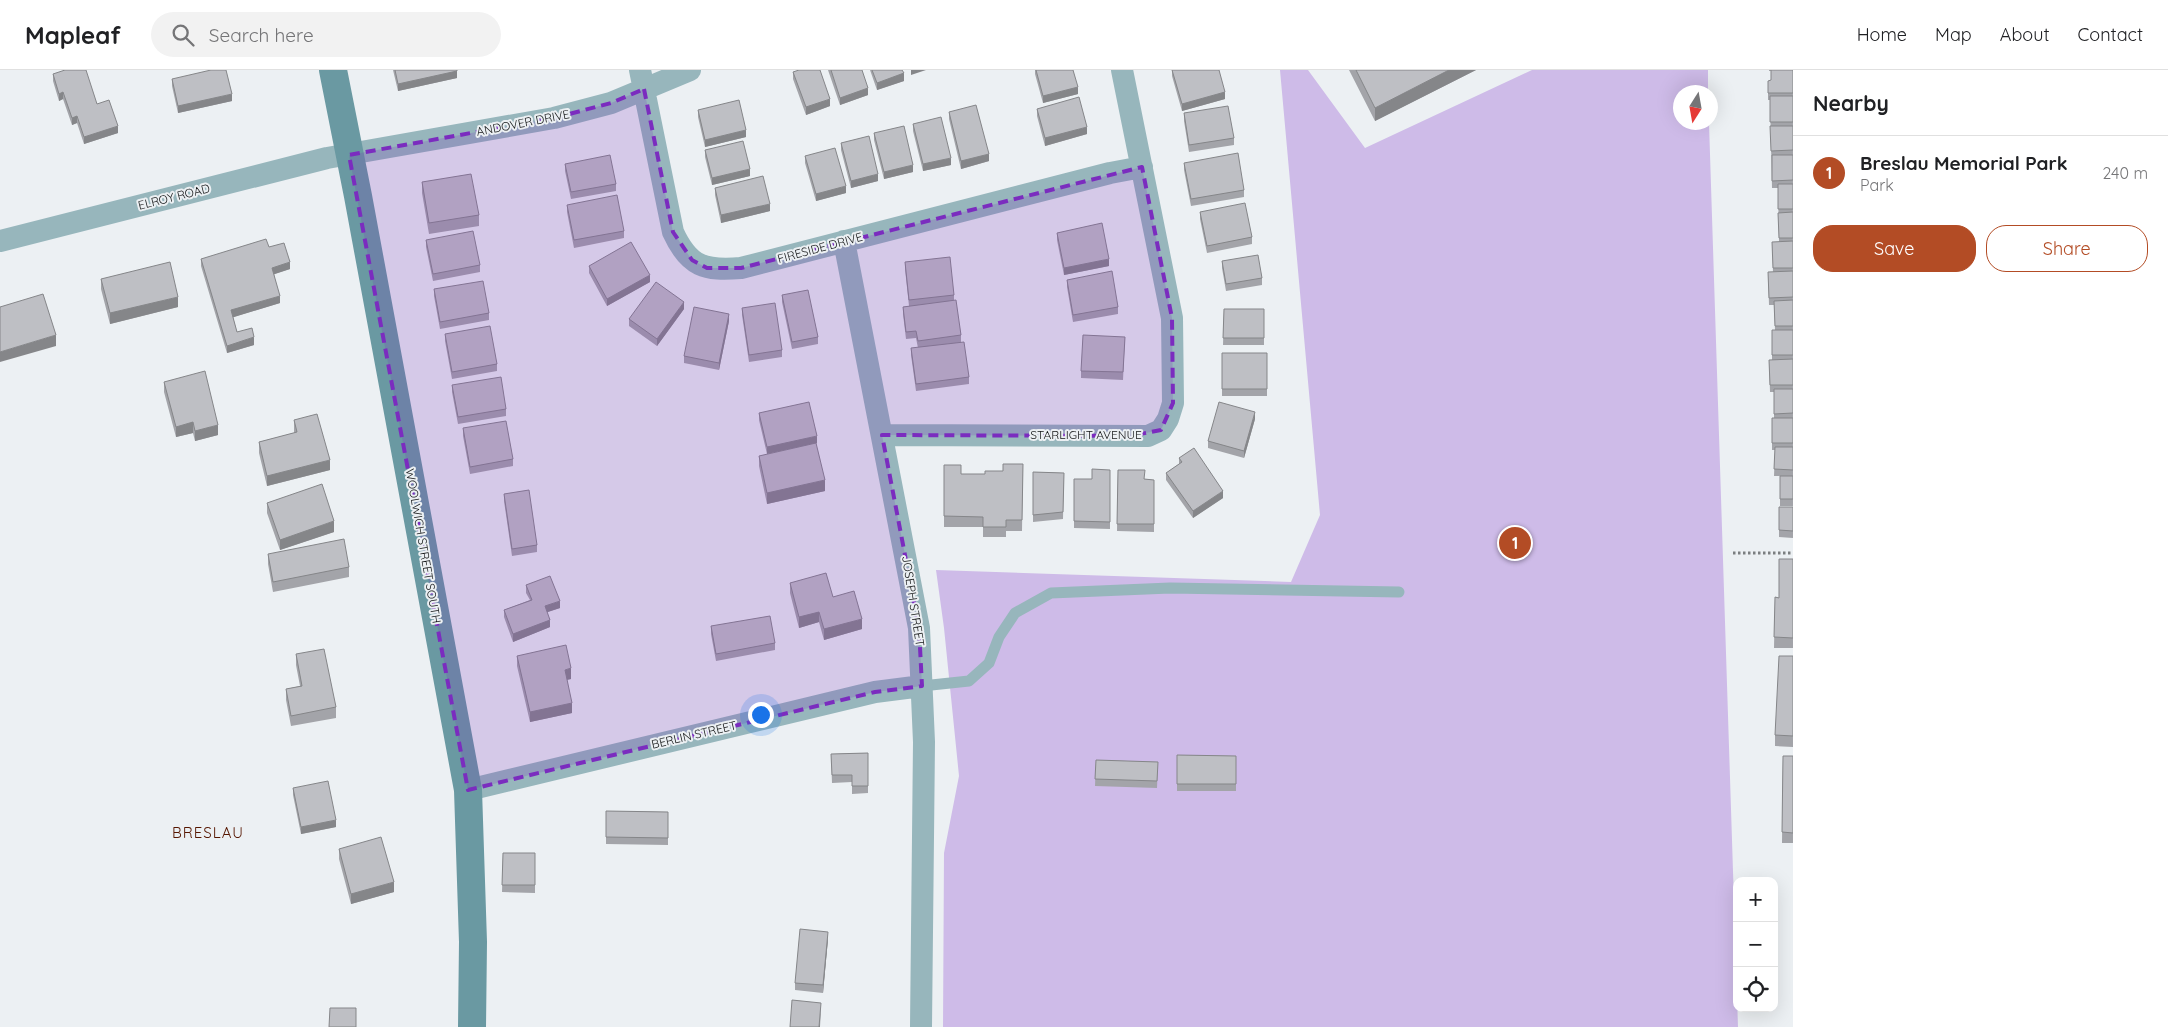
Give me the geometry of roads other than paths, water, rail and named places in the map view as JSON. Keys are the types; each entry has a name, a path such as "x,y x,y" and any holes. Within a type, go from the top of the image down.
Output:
{"street":[{"name":"WOOLWICH STREET SOUTH","path":"333,70 468,790 473,942 472,1027"},
{"name":"ANDOVER DRIVE","path":"349,154 554,118 611,103 642,79 690,70"},
{"name":"STARLIGHT AVENUE","path":"882,434 1148,436 1161,430 1168,419 1173,403 1172,318 1122,70"},
{"name":"FIRESIDE DRIVE","path":"642,79 673,232 680,247 692,260 707,268 741,268 1110,173 1142,167"},
{"name":"ELROY ROAD","path":"0,241 318,160 349,154"},
{"name":"JOSEPH STREET","path":"844,241 919,628 924,742 921,1027"},
{"name":"BERLIN STREET","path":"468,790 875,692 922,686"}],"lane":[{"path":"922,686 969,681 989,663 999,637 1014,613 1051,592 1170,588 1399,592"}],"place":[{"name":"Breslau Memorial Park","path":"1515,543"}],"district":[{"name":"BRESLAU","path":"208,833"}]}
